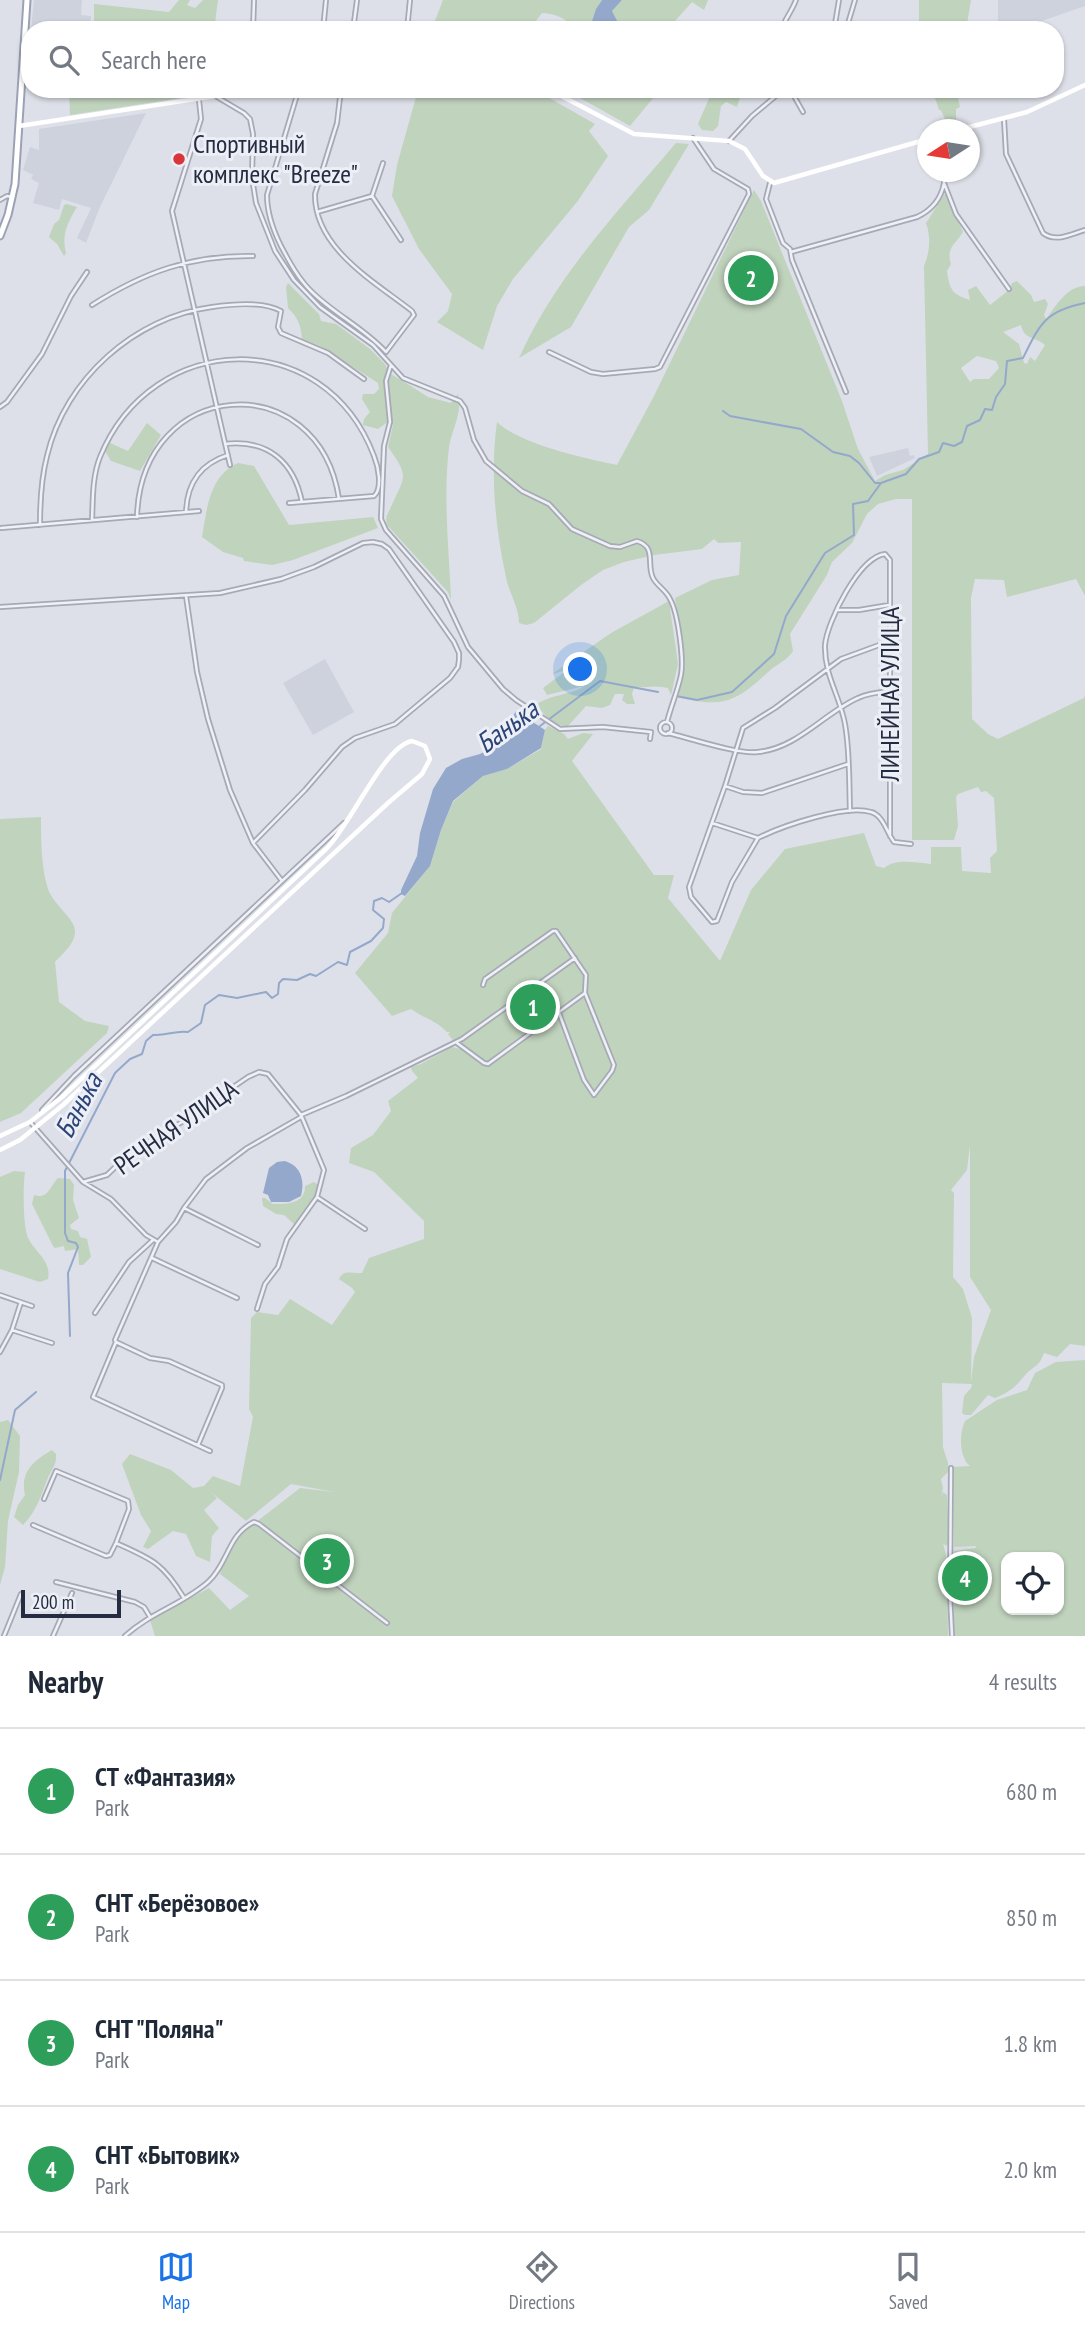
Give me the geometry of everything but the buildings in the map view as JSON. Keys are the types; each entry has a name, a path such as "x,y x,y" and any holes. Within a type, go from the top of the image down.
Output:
{"main road":[{"path":"26,21 27,0"},
{"path":"0,236 13,197 21,94"}],"street":[{"path":"253,21 254,0"},
{"path":"324,21 326,0"},
{"path":"355,21 357,0"},
{"path":"408,21 410,0"},
{"path":"785,21 796,0"},
{"path":"836,21 839,0"},
{"path":"849,21 855,0"},
{"path":"1064,95 1085,85"},
{"path":"19,126 211,98"},
{"path":"219,98 244,113 250,120 253,134 252,178 256,203 275,251 309,298 355,331 403,378 460,401 465,408 474,440 486,461 522,491 549,504 572,529 610,546 620,547 637,541 647,547 654,580 670,598 673,607 681,652 681,676 667,722 660,728 662,733 758,752 777,747 819,725 861,696 890,691"},
{"path":"296,98 267,195 271,221 295,272 311,291 374,339 386,352 414,315 342,255 319,221 317,212 315,194 337,123 340,98"},
{"path":"564,98 626,132 643,136 729,141 744,149 771,183 779,183 917,142"},
{"path":"729,141 773,98"},
{"path":"795,98 803,112"},
{"path":"980,124 1027,112 1057,98"},
{"path":"199,100 201,119 172,211 230,465"},
{"path":"1004,117 1006,154 1043,233 1052,239 1058,239 1085,229"},
{"path":"549,352 591,372 603,374 660,367 749,194 748,189 714,169 693,138"},
{"path":"372,196 383,163"},
{"path":"771,183 766,199 783,243 789,246 800,280 846,392"},
{"path":"791,252 919,216 940,199 944,183"},
{"path":"944,183 962,225 977,241 1009,289"},
{"path":"0,200 7,196 13,197"},
{"path":"317,212 372,196"},
{"path":"372,196 401,240"},
{"path":"92,305 128,284 185,262 222,256 253,256"},
{"path":"0,407 7,402 36,363 87,272"},
{"path":"40,525 40,497 47,453 62,414 74,394 105,358 133,337 172,317 195,310 240,304 279,309 281,313 278,327 281,333 328,353 364,379"},
{"path":"92,520 99,460 120,420 131,407 161,382 207,363 240,358 289,367 322,388 348,410 376,460 379,489 374,496 289,503"},
{"path":"391,364 386,381 390,422 384,446 381,519 386,530 444,596 468,647 503,689 516,700 560,729 603,727 651,732 650,738"},
{"path":"137,517 139,487 158,445 168,433 189,418 217,408 257,405 282,414 295,423 310,435 323,452 331,468 339,499"},
{"path":"226,444 253,444 277,457 294,476 302,502"},
{"path":"186,512 187,498 195,476 211,462 228,454"},
{"path":"1,528 199,511"},
{"path":"0,607 186,596 249,588 314,567 363,543 382,544 389,549 454,642 459,653 458,667 450,678 395,723 355,738 342,747 305,790 253,843"},
{"name":"ЛИНЕЙНАЯ УЛИЦА","path":"837,610 861,571 874,558 885,554 890,560 890,836"},
{"path":"186,596 197,671 229,790 253,843 283,881"},
{"path":"850,811 847,735 841,708 827,671 827,631 837,610 859,610 889,605"},
{"path":"890,641 853,653 743,729 688,892 714,923 737,872 758,838 792,823 850,811 872,812 880,818 894,842 911,844"},
{"path":"667,722 672,728 668,733"},
{"path":"0,1136 32,1120 71,1088 327,848 343,830 379,771 399,746 412,741 425,746 430,760 422,774 387,803 36,1129 0,1150"},
{"path":"725,786 743,792 762,793 849,764"},
{"path":"32,1120 74,1076 330,837 357,807"},
{"path":"712,824 758,838"},
{"path":"483,985 485,979 552,931 556,931 586,975 585,993 614,1065 612,1072 594,1095 584,1080 559,1013"},
{"path":"210,1451 93,1397 158,1242 176,1222 206,1179 271,1133 457,1042 575,958"},
{"path":"457,1042 488,1064 585,993"},
{"name":"РЕЧНАЯ УЛИЦА","path":"83,1182 107,1175 132,1151 259,1072 268,1074 301,1116"},
{"path":"257,1309 265,1284 278,1268 287,1240 317,1197 322,1181 324,1166 301,1116"},
{"path":"32,1120 36,1129 83,1182 111,1199 158,1242"},
{"path":"317,1197 365,1230"},
{"path":"184,1208 258,1245"},
{"path":"95,1313 129,1262 153,1240"},
{"path":"152,1258 237,1297"},
{"path":"0,1295 32,1306"},
{"path":"0,1352 12,1330 21,1302"},
{"path":"12,1330 52,1343"},
{"path":"116,1342 150,1358 169,1361 222,1385 198,1445"},
{"path":"951,1468 950,1594 953,1636"},
{"path":"33,1525 106,1556 110,1555 116,1543 129,1509 128,1500 56,1471 44,1499"},
{"path":"125,1636 215,1575 232,1541 248,1525 257,1522 387,1623"},
{"path":"116,1543 151,1558 160,1565 184,1598"},
{"path":"56,1582 135,1602 144,1608 150,1617"},
{"path":"53,1636 72,1593"},
{"path":"4,1636 21,1594"}],"shaded area":[{"path":"34,0 82,0 81,15 91,16 91,21 32,21"},
{"path":"998,0 1085,0 1085,6 1041,21 998,21"},
{"path":"146,113 100,207 86,243 77,238 91,208 62,199 59,210 33,203 39,183 31,179 33,175 23,170 30,147 39,150 39,129"},
{"path":"908,448 910,456 914,455 915,458 877,476 869,457"},
{"path":"325,659 354,712 313,735 283,683"}],"green space":[{"path":"179,0 190,0 187,5 195,8 203,0 218,0 215,21 94,21 94,4 169,12"},
{"path":"443,0 602,0 592,21 567,21 552,14 542,13 536,21 435,21"},
{"path":"622,0 708,0 704,10 692,2 675,21 617,21 612,11"},
{"path":"919,0 971,0 968,21 919,21"},
{"path":"69,98 181,98 70,115"},
{"path":"416,98 549,98 595,124 589,131 608,156 577,202 513,279 497,306 483,350 437,322 448,311 452,294 419,249 392,196 397,165"},
{"path":"580,98 653,98 630,126"},
{"path":"709,98 740,98 737,107 726,102 721,106 718,126 713,131 702,130 698,124"},
{"path":"935,98 958,98 960,107 956,109 956,119 945,119"},
{"path":"676,143 689,144 649,210 629,227 571,327 519,358 551,299 570,272"},
{"path":"754,190 761,201 842,401 858,449 875,481 903,470 928,454 924,266 929,239 926,223 946,192 963,232 950,250 951,264 947,271 949,284 956,294 970,300 968,290 976,286 990,305 1017,281 1034,302 1045,299 1048,304 1044,315 1046,319 1067,293 1085,286 1085,596 1076,579 1007,597 1004,580 975,579 971,598 972,719 988,734 998,739 1084,698 1085,695 1085,1346 1070,1344 1057,1357 1044,1353 1038,1363 1013,1388 995,1398 988,1395 971,1415 962,1413 964,1396 972,1384 942,1383 943,1447 948,1463 948,1472 941,1479 941,1498 943,1492 947,1495 949,1542 946,1546 943,1543 947,1559 948,1636 155,1636 150,1620 209,1588 230,1610 249,1596 220,1574 232,1545 241,1534 300,1488 334,1492 291,1484 246,1521 211,1492 217,1498 204,1510 219,1528 212,1536 210,1562 196,1556 186,1534 173,1531 148,1549 143,1547 151,1531 141,1515 122,1464 130,1454 171,1470 193,1488 204,1486 213,1476 240,1486 253,1417 249,1409 251,1318 257,1312 278,1315 290,1299 332,1325 355,1292 339,1279 341,1276 346,1273 362,1273 369,1258 424,1239 424,1221 374,1172 349,1163 351,1148 373,1135 391,1111 388,1101 418,1078 411,1067 452,1047 460,1049 448,1034 450,1032 411,1009 392,1016 355,973 388,933 392,913 430,866 453,802 483,776 507,769 541,749 548,726 568,739 583,733 593,734 572,761 654,875 674,875 668,898 720,961 751,890 785,849 864,833 876,866 884,868 900,862 931,864 931,847 961,847 962,871 991,873 990,858 997,851 994,798 986,791 981,792 978,787 956,797 958,826 954,840 912,840 912,499 896,499 878,504 867,514 852,543 832,562 827,575 790,634 793,651 736,697 705,702 677,697 685,665 675,598 712,580 739,575 741,542 718,543 714,539 702,549 624,562 603,570 534,623 519,623 506,577 496,519 494,460 497,422 537,444 617,465 654,396","holes":["1021,325 1027,336 1045,345 1035,361 1030,357 1027,364 1024,363 1019,344 1003,332","977,356 996,361 999,368 989,379 974,379 970,382 961,368","970,1145 970,1277 991,1310 974,1357 971,1382 972,1318 963,1289 953,1277 954,1193 951,1190 967,1170"]},
{"path":"64,205 77,207 66,229 64,256 49,237"},
{"path":"288,283 319,314 321,321 336,324 370,349 385,364 389,373 428,397 451,403 458,394 459,407 449,447 446,485 451,600 448,592 387,525 387,515 403,478 400,466 388,447 393,425 389,421 378,429 363,425 370,412 362,399 363,394 374,394 379,389 378,383 320,346 302,339 298,322 288,308"},
{"path":"147,423 161,435 140,471 111,461 105,451 110,443 128,451"},
{"path":"238,463 254,466 289,525 373,517 378,528 293,560 272,565 244,561 243,558 223,552 202,537 215,485 228,469"},
{"path":"669,601 678,664 671,695 668,688 634,687 632,694 635,704 627,704 622,700 624,694 615,694 610,705 602,708 586,706 568,726 559,725 546,716 537,704 584,686 547,695 543,688 567,670 552,674 611,633"},
{"path":"41,817 41,844 48,889 75,930 71,943 55,962 59,1002 85,1021 109,1026 107,1033 21,1113 0,1122 0,819"},
{"path":"14,1171 25,1172 27,1235 48,1272 48,1279 40,1282 0,1269 0,1177"},
{"path":"58,1178 70,1179 74,1185 73,1200 79,1218 70,1225 71,1229 78,1231 80,1237 87,1239 91,1257 83,1265 79,1265 78,1249 65,1251 64,1246 53,1246 32,1204 34,1195 46,1194"},
{"path":"314,1182 318,1185 315,1197 295,1225 284,1215 276,1214 263,1206 262,1198 273,1204 295,1202 302,1196 305,1186"},
{"path":"1085,1360 1085,1636 954,1636 954,1551 976,1548 954,1547 953,1467 970,1466 966,1462 961,1445 965,1421 997,1400 1027,1390 1035,1373 1056,1362"},
{"path":"8,1420 20,1436 19,1472 8,1521 5,1567 0,1585 0,1422"},
{"path":"52,1450 56,1454 55,1465 35,1509 23,1525 14,1517 25,1495 26,1474 39,1458"}],"water":[{"path":"602,0 622,0 612,11 617,21 592,21"},
{"path":"516,711 545,730 541,748 507,769 483,776 453,801 430,866 405,896 401,894 417,856 420,833 433,789 446,768 496,745"},
{"path":"285,1161 295,1166 300,1174 301,1196 289,1202 271,1202 268,1195 263,1193 269,1168 277,1162"}],"waterway":[{"name":"Банька","path":"676,696 697,700 732,692 774,654 786,616 825,553 854,535 853,504 868,501 881,483 906,474 919,459 939,452 943,443 954,446 962,442 967,426 980,420 985,409 992,410 996,397 1005,384 1007,361 1023,358 1034,336 1052,315 1085,303"},
{"path":"723,411 730,416 801,429 833,452 850,456 875,483 881,483"},
{"name":"Банька","path":"540,726 600,681 658,692"},
{"name":"Банька","path":"70,1336 68,1273 78,1247 76,1243 68,1241 65,1233 65,1171 115,1073 130,1059 142,1054 146,1041 153,1035 188,1032 201,1023 205,1005 219,995 237,998 266,992 272,998 278,994 279,983 283,979 297,980 310,974 316,976 338,962 347,965 350,952 371,941 383,928 384,919 373,910 374,901 382,898 389,902 402,893"},
{"name":"Банька","path":"0,1480 15,1410 36,1392"}],"place":[{"name":"Спортивный комплекс \"Breeze\"","path":"179,159"},
{"name":"СНТ «Берёзовое»","path":"751,278"},
{"name":"СТ «Фантазия»","path":"533,1007"},
{"name":"СНТ \"Поляна\"","path":"327,1561"},
{"name":"СНТ «Бытовик»","path":"965,1578"}]}
